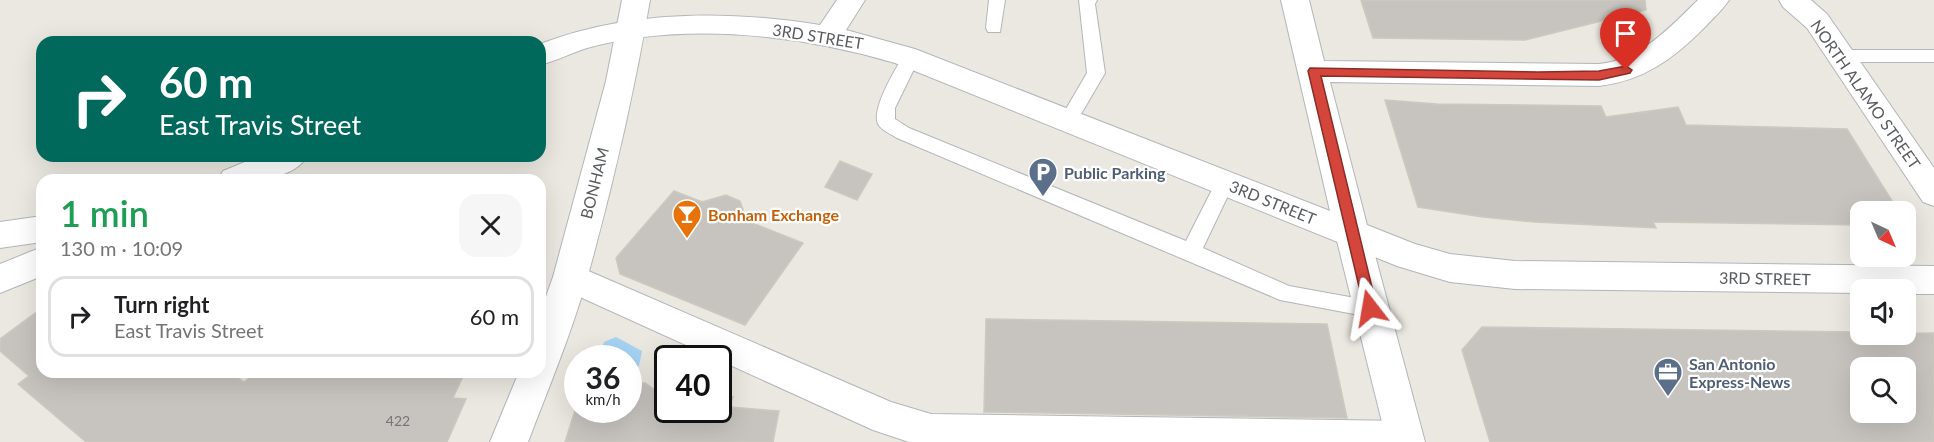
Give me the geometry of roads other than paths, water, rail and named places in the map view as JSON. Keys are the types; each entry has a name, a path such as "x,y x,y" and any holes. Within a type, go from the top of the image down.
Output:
{"main road":[{"path":"828,36 851,0"},
{"path":"570,277 886,418 931,431 1405,441 1295,0"},
{"path":"1314,71 1599,75 1626,70 1644,62 1660,51 1714,0"},
{"name":"NORTH ALAMO STREET","path":"1793,0 1817,21 1934,194"},
{"path":"1830,0 1846,29 1842,56"},
{"name":"3RD STREET","path":"546,53 585,39 634,15 694,25 746,26 863,42 910,58 1409,256 1450,268 1515,275 1934,280"},
{"name":"BONHAM","path":"546,346 570,277 621,81 634,15"},
{"path":"248,174 277,162"},
{"path":"0,234 36,231"},
{"path":"0,279 36,264"},
{"path":"509,442 535,378"}],"lane":[{"path":"994,28 997,0"},
{"path":"1068,121 1096,73 1086,2 1089,0"},
{"path":"1842,56 1934,56"},
{"path":"910,58 886,108 886,122 903,133 1287,294 1370,308"},
{"path":"1191,252 1225,183"}],"water":[{"path":"616,337 631,345 603,345 604,342"}],"place":[{"name":"Public Parking","path":"1043,198"},
{"name":"Bonham Exchange","path":"687,240"},
{"name":"San Antonio Express-News","path":"1668,398"}]}
